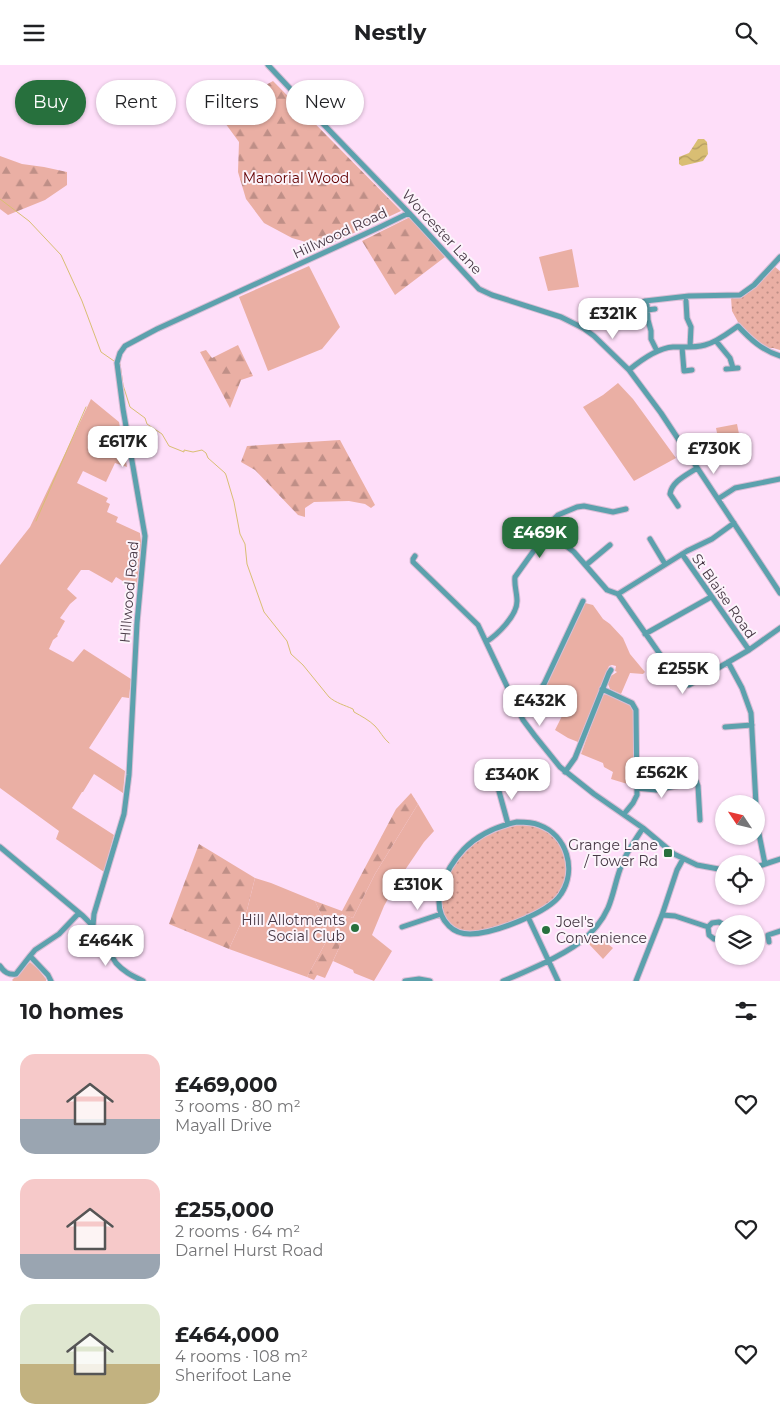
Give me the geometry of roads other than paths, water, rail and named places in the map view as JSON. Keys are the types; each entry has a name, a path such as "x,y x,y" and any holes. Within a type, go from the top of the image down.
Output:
{"street":[{"name":"Worcester Lane","path":"268,65 479,289 561,317 583,328 600,341 629,370 661,413 780,593"},
{"name":"Hillwood Road","path":"93,926 94,914 124,814 129,775 137,623 145,536 121,394 117,363 118,356 125,345 157,329 409,213"},
{"path":"583,328 645,301 688,296 740,295 754,285 780,257"},
{"path":"688,304 687,318 691,327 690,347"},
{"path":"655,309 647,308 651,339 657,351"},
{"path":"734,319 753,342 761,348 780,356"},
{"path":"629,370 664,348 703,346 716,341 738,326"},
{"path":"716,341 730,358 735,368 726,369"},
{"path":"682,347 684,371 692,370"},
{"path":"679,506 670,493 670,488 674,483 697,468"},
{"path":"718,499 735,488 780,479"},
{"path":"486,642 493,638 512,617 517,603 515,577 540,542 554,518 577,507 584,506 626,509"},
{"path":"618,594 665,564 712,539 734,523"},
{"path":"546,531 574,552 607,590 618,594 680,683 689,685 749,650 780,628"},
{"path":"650,539 651,547 665,564"},
{"path":"586,565 606,551 610,545"},
{"name":"St Blaise Road","path":"682,555 749,650"},
{"path":"415,556 413,562 478,625 524,720 534,736 565,772 643,827 666,848 683,859 697,865 715,868"},
{"path":"645,634 711,597"},
{"path":"514,702 540,690 583,601"},
{"path":"728,662 742,688 751,713 756,795"},
{"path":"565,772 575,758 611,670"},
{"path":"602,689 632,703 636,710 637,795 624,814"},
{"path":"725,727 752,725"},
{"path":"637,788 656,789 696,781 700,820"},
{"path":"496,783 508,824"},
{"path":"517,822 543,826 551,831 561,842 568,859 568,875 561,894 556,901 547,907 500,928 466,934 452,930 440,914 440,894 446,874 464,849 475,840 492,830 517,822"},
{"path":"503,981 549,961 577,945 598,925 608,908 626,855 643,827"},
{"path":"0,847 81,914 93,926 116,963 124,971 143,981"},
{"path":"636,981 662,915 677,870 683,859"},
{"path":"765,864 780,859"},
{"path":"0,966 5,973 10,975 16,974 35,950 59,934 81,914 94,914"},
{"path":"402,927 440,914"},
{"path":"662,915 675,916 708,927"},
{"path":"528,917 558,981"},
{"path":"708,927 715,923"},
{"path":"708,927 710,935 715,939"},
{"path":"766,929 769,942"},
{"path":"768,935 780,931"},
{"path":"30,956 48,975 51,981"},
{"path":"406,981 419,979 430,981"}],"water":[{"path":"698,139 704,139 707,142 708,154 703,161 682,166 679,164 679,157 689,153"}],"waterway":[{"path":"0,199 29,221 61,255 82,301 101,352 114,361"},
{"path":"120,364 123,385 130,407 145,418 147,424 162,434 169,446 184,452 184,450 193,452 202,450 225,473 234,502 240,534 245,544 247,564 264,612 287,641 291,654 303,665 329,697 353,709 354,712 370,722 389,743"},
{"path":"36,521 86,407"}],"place":[{"name":"Grange Lane / Tower Rd","path":"668,853"},
{"name":"Hill Allotments Social Club","path":"355,928"},
{"name":"Joel's Convenience","path":"546,930"}],"park label":[{"name":"Manorial Wood","path":"296,178"}]}
